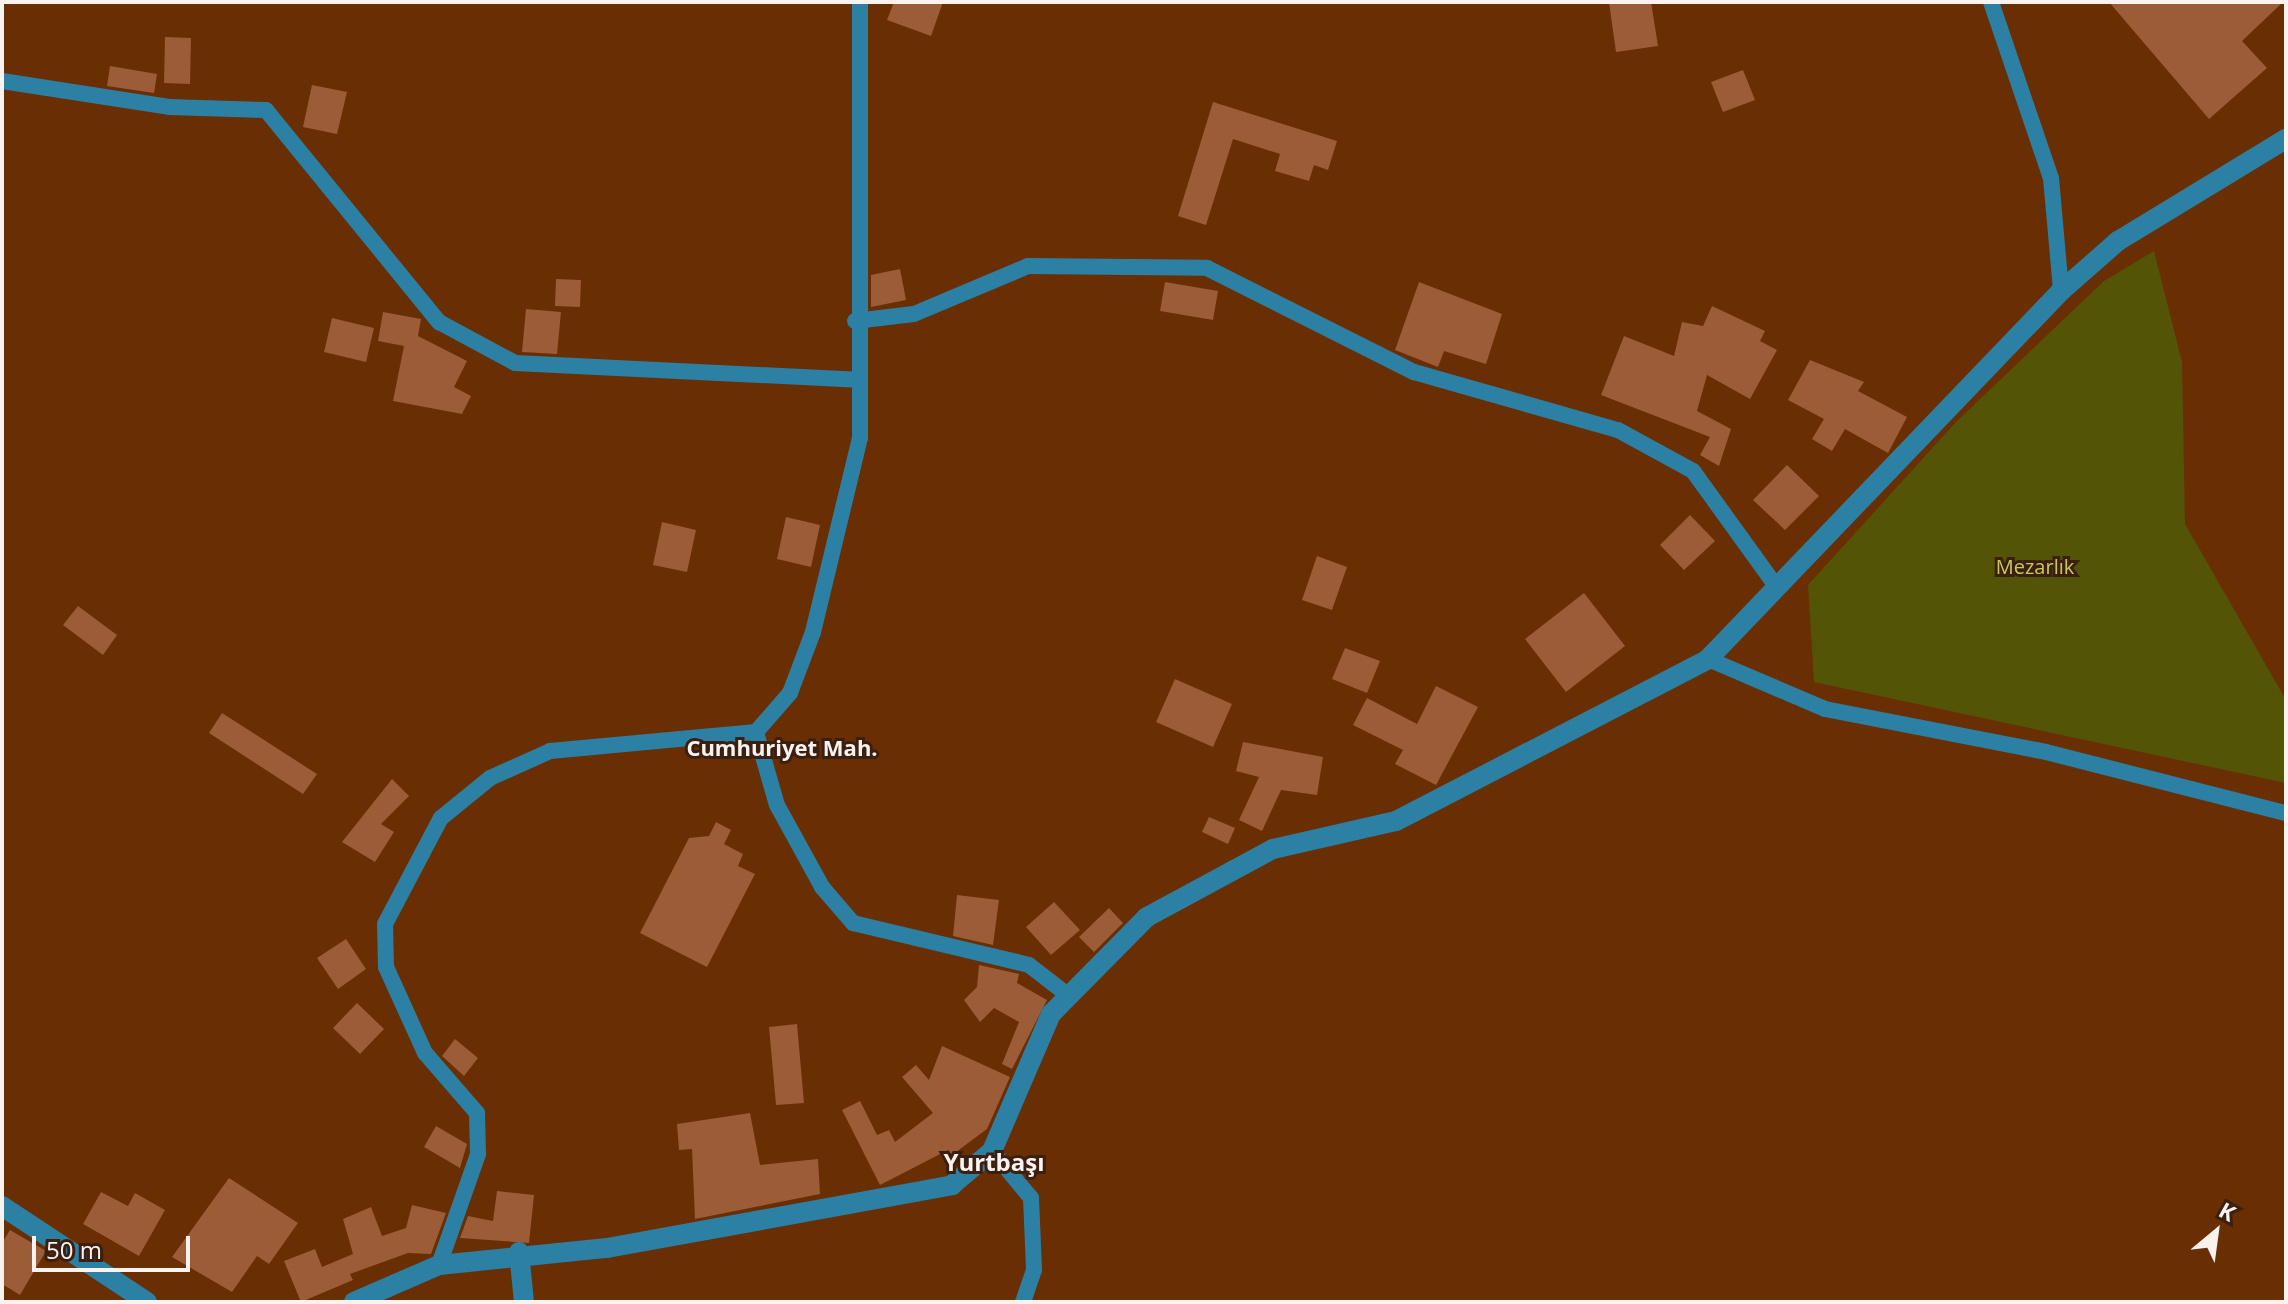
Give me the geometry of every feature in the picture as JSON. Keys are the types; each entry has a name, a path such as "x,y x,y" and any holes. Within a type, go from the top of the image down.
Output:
{"street":[{"path":"439,1265 478,1154 477,1113 425,1053 386,967 385,924 435,828 490,778 550,751 756,732 790,693 813,632 860,438 855,321 860,2"},
{"path":"1991,2 2051,178 2061,291"},
{"path":"2,81 169,107 266,110 439,322 515,363 858,380"},
{"path":"354,1302 439,1265 519,1252 607,1248 952,1185 992,1151 1051,1014 1147,917 1273,849 1396,821 1708,659 2061,291 2118,241 2286,139"},
{"path":"855,321 914,314 1028,266 1207,268 1414,372 1618,430 1681,464 1721,502 1778,589"},
{"path":"1708,659 1825,709 2046,752 2286,813"},
{"path":"756,732 777,805 822,887 853,923 1029,965 1069,996"},
{"path":"992,1151 1031,1198 1034,1270 1023,1302"},
{"path":"2,1206 147,1302"},
{"path":"519,1252 524,1302"}],"green space":[{"name":"Mezarlık","path":"2154,251 2182,362 2185,524 2286,700 2286,783 1814,682 1808,585 1956,422 2104,281"}],"building":[{"path":"894,2 943,2 931,36 887,20"},
{"path":"1609,2 1651,2 1658,46 1616,52"},
{"path":"2109,2 2283,2 2242,41 2267,68 2209,119"},
{"path":"165,37 191,38 190,84 164,83"},
{"path":"110,66 157,74 154,93 107,86"},
{"path":"1743,70 1755,100 1723,112 1711,82"},
{"path":"312,85 347,92 337,134 303,127"},
{"path":"1213,102 1337,141 1328,170 1314,165 1309,181 1275,171 1280,154 1233,139 1206,225 1178,216"},
{"path":"900,269 906,300 871,307 871,275"},
{"path":"556,279 581,280 580,307 555,306"},
{"path":"1165,282 1218,291 1213,320 1160,311"},
{"path":"1419,282 1502,314 1486,364 1444,351 1438,367 1395,350"},
{"path":"1712,306 1765,331 1760,341 1777,350 1750,399 1707,375 1697,411 1731,429 1719,466 1700,455 1710,437 1601,395 1624,336 1674,356 1682,322 1703,326"},
{"path":"526,309 561,312 557,354 522,352"},
{"path":"383,312 421,319 418,336 467,361 454,387 471,396 462,414 393,401 404,346 378,341"},
{"path":"332,318 374,328 366,362 324,352"},
{"path":"1810,360 1864,382 1858,391 1907,417 1888,453 1845,429 1832,451 1812,439 1824,419 1788,400"},
{"path":"1787,465 1819,496 1785,530 1753,500"},
{"path":"1690,515 1715,541 1684,570 1660,545"},
{"path":"786,517 820,525 811,567 777,559"},
{"path":"662,522 696,530 687,572 653,565"},
{"path":"1317,556 1347,567 1332,610 1302,600"},
{"path":"1584,593 1625,646 1566,692 1525,639"},
{"path":"78,606 117,635 103,655 63,625"},
{"path":"1345,648 1380,661 1367,693 1332,679"},
{"path":"1175,679 1232,704 1213,747 1156,722"},
{"path":"1436,686 1478,707 1436,785 1395,764 1403,750 1353,725 1367,698 1417,724"},
{"path":"222,713 317,774 303,794 209,733"},
{"path":"1243,742 1323,757 1317,795 1281,790 1262,831 1239,820 1259,777 1236,771"},
{"path":"392,779 409,796 381,824 394,832 375,862 342,842"},
{"path":"1209,817 1235,828 1228,844 1202,832"},
{"path":"716,822 731,830 724,844 743,854 738,866 755,874 707,967 640,933 689,838 709,836"},
{"path":"957,895 999,900 993,945 953,936"},
{"path":"1054,902 1080,930 1051,955 1026,927"},
{"path":"1109,908 1123,923 1094,952 1079,937"},
{"path":"346,939 366,969 338,989 317,958"},
{"path":"979,965 1019,974 1017,983 1047,1000 1012,1069 1002,1064 1019,1022 994,1008 980,1022 964,1000 977,987"},
{"path":"357,1003 384,1029 360,1054 333,1028"},
{"path":"797,1024 804,1103 776,1105 769,1027"},
{"path":"455,1039 478,1058 464,1076 442,1056"},
{"path":"942,1046 1010,1077 987,1129 952,1155 948,1150 880,1185 842,1110 860,1101 877,1135 889,1130 895,1142 933,1113 902,1077 916,1065 929,1080"},
{"path":"750,1113 760,1165 818,1159 820,1194 695,1219 692,1149 679,1150 677,1124"},
{"path":"436,1126 467,1144 460,1168 424,1147"},
{"path":"229,1178 298,1223 269,1264 257,1256 232,1292 172,1257"},
{"path":"497,1191 534,1195 529,1243 460,1238 468,1216 493,1221"},
{"path":"101,1192 128,1206 135,1193 165,1210 139,1256 83,1224"},
{"path":"412,1205 446,1213 431,1254 408,1253 350,1274 353,1280 301,1302 284,1261 315,1249 322,1267 353,1254 343,1219 371,1207 382,1236 406,1228"},
{"path":"10,1230 46,1251 20,1295 2,1284 2,1243"}],"district":[{"name":"Cumhuriyet Mah.","path":"782,748"},
{"name":"Yurtbaşı","path":"994,1162"}]}
